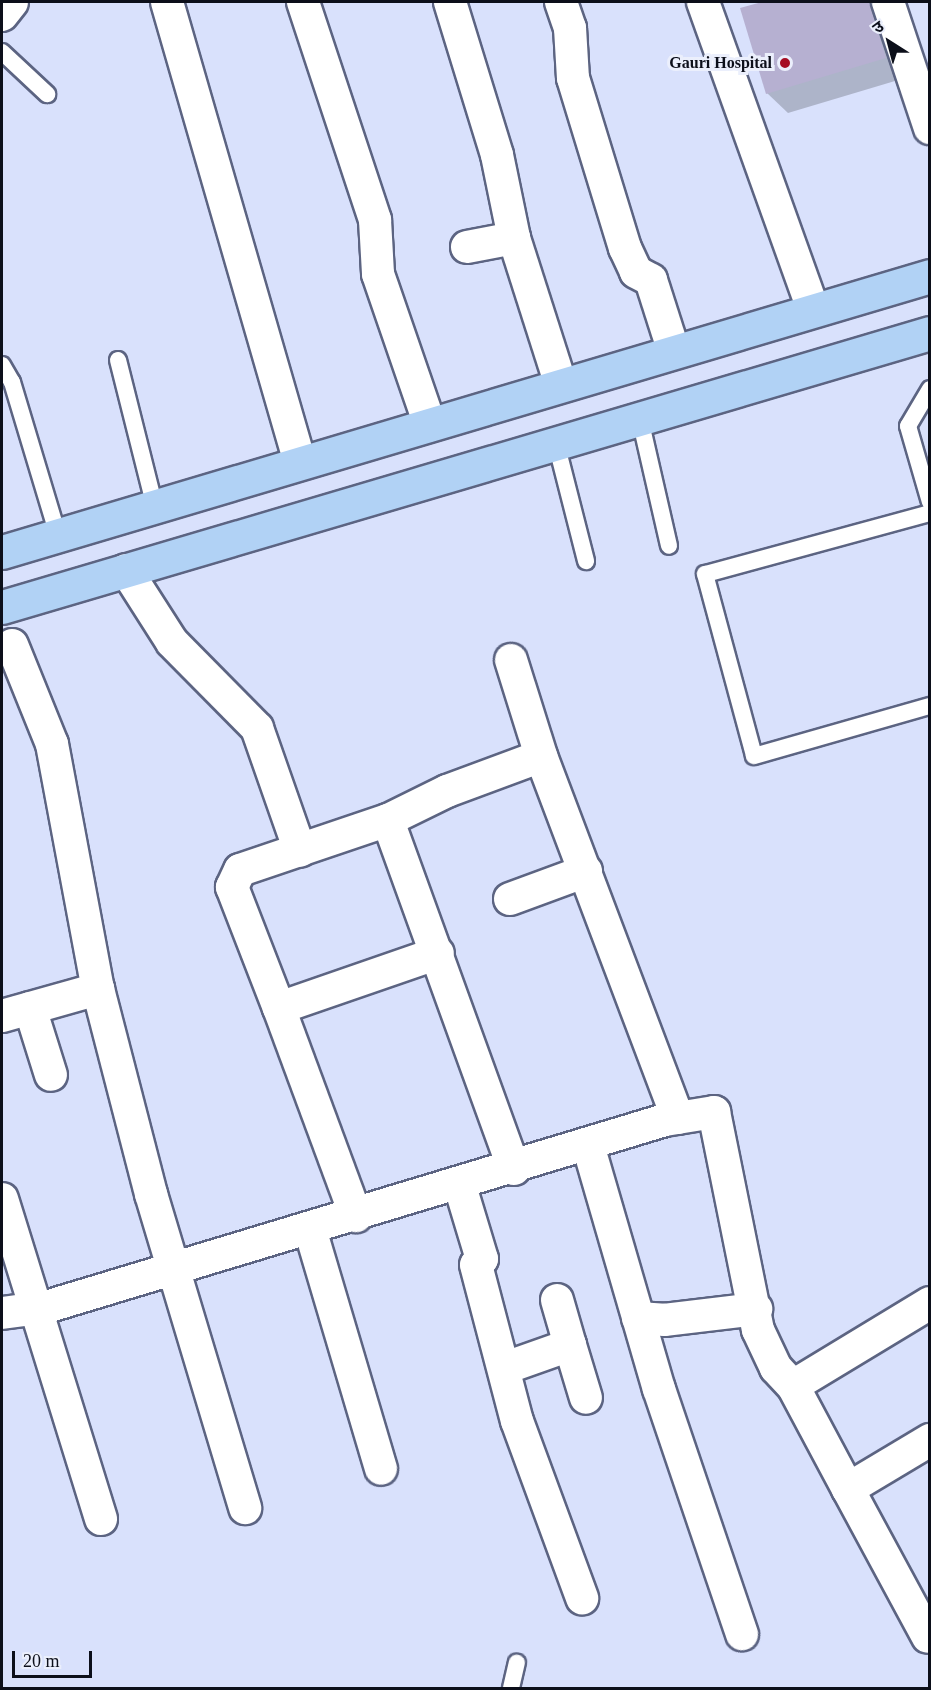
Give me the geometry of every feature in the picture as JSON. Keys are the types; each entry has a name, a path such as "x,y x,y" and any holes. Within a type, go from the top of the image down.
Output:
{"main road":[{"path":"2,552 930,276"},
{"path":"2,607 930,333"}],"street":[{"path":"2,15 12,2"},
{"path":"167,2 300,463"},
{"path":"303,2 375,220 378,274 430,425"},
{"path":"450,2 497,155 514,238 561,386"},
{"path":"561,2 570,28 573,78 625,248 636,272 651,280 674,352"},
{"path":"703,2 813,310"},
{"path":"888,2 920,70 930,128"},
{"path":"466,247 514,238"},
{"path":"126,570 172,642 257,728 273,761 300,851"},
{"path":"12,645 52,744 98,989 245,1508"},
{"path":"511,660 541,756 678,1118"},
{"path":"356,1216 232,887 233,876 388,820 447,791 541,756"},
{"path":"388,820 514,1168"},
{"path":"510,899 586,871"},
{"path":"279,1008 438,953"},
{"path":"51,1075 16,1012 98,989"},
{"path":"2,1313 37,1308 460,1186 678,1118 714,1112 756,1308 758,1330 776,1368 793,1386 928,1637"},
{"path":"588,1145 638,1318 742,1634"},
{"path":"460,1186 517,1421 582,1598"},
{"path":"2,1199 102,1519"},
{"path":"310,1229 381,1469"},
{"path":"557,1300 586,1398"},
{"path":"793,1386 930,1303"},
{"path":"638,1318 664,1320 756,1308"},
{"path":"505,1368 570,1345"},
{"path":"849,1489 930,1440"}],"lane":[{"path":"2,52 47,94"},
{"path":"118,360 155,507"},
{"path":"2,365 12,382 58,535"},
{"path":"930,389 908,426 930,502"},
{"path":"640,418 669,546"},
{"path":"556,443 586,561"},
{"path":"930,513 705,574 754,756 930,705"},
{"path":"510,1689 517,1663"}],"building":[{"path":"762,2 869,2 886,58 766,94 740,8"}],"place":[{"name":"Gauri Hospital","path":"785,63"}]}
